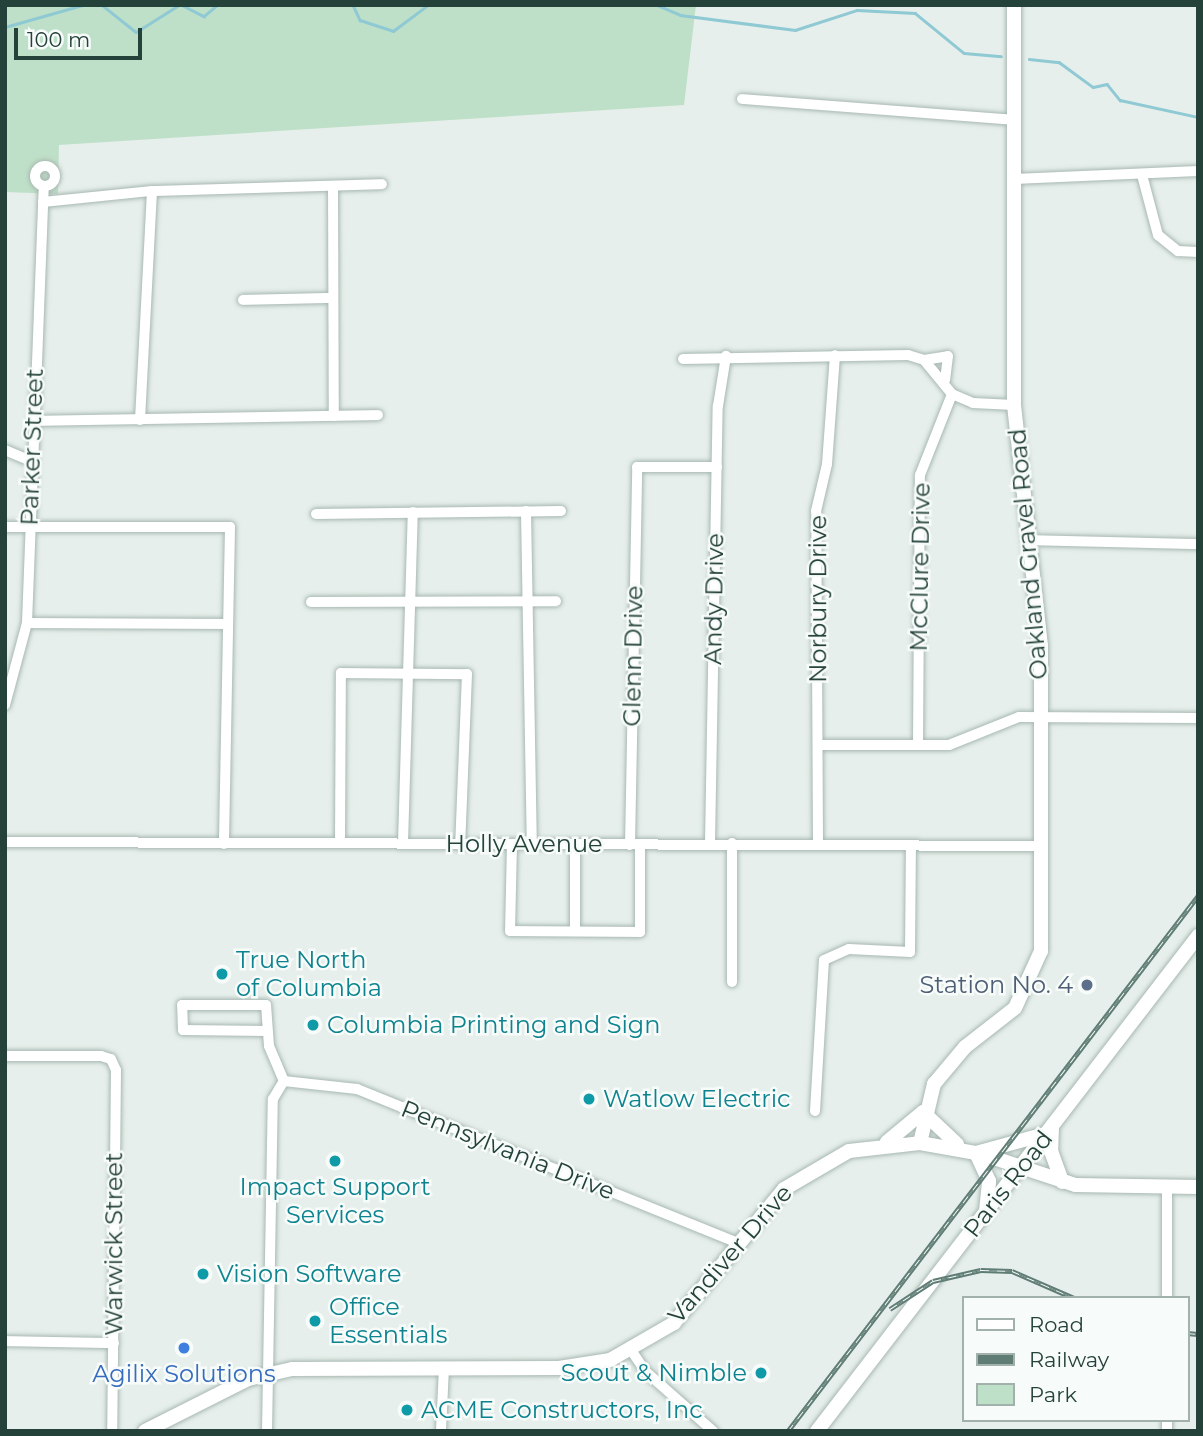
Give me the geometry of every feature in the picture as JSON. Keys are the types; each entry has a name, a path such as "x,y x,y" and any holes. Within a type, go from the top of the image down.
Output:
{"main road":[{"name":"Oakland Gravel Road","path":"920,1143 923,1112 949,1062 1015,1008 1034,976 1042,929 1042,716 1029,540 1014,405 1014,5"},
{"name":"Paris Road","path":"817,1431 1198,936"},
{"path":"880,1144 901,1135 923,1112 942,1136 973,1152 989,1181 986,1212"},
{"path":"973,1152 1049,1131 1051,1152 1062,1182"},
{"name":"Vandiver Drive","path":"145,1431 267,1373 444,1367 576,1367 631,1350 674,1323 738,1243 798,1177 849,1151 880,1144 920,1143 973,1152 1062,1182 1198,1187"}],"street":[{"path":"742,99 1014,120"},
{"path":"1014,179 1198,171"},
{"path":"1142,175 1158,235 1178,251 1198,252"},
{"path":"43,202 152,191 382,184"},
{"name":"Parker Street","path":"6,699 27,623 31,461 44,186"},
{"path":"333,186 334,416"},
{"path":"140,419 152,191"},
{"path":"243,300 333,298"},
{"path":"683,359 835,355 924,360 948,356 945,380"},
{"name":"Norbury Drive","path":"818,844 816,511 827,464 835,355"},
{"name":"Andy Drive","path":"710,844 717,467 726,356"},
{"path":"924,360 945,380 952,394 974,403 1014,405"},
{"name":"McClure Drive","path":"918,746 920,475 952,394"},
{"path":"33,421 378,415"},
{"path":"5,450 31,461"},
{"name":"Glenn Drive","path":"575,931 640,932 635,844 637,467 717,467"},
{"path":"526,511 532,843"},
{"path":"316,514 561,511"},
{"path":"402,843 413,512"},
{"path":"5,527 230,527 224,844"},
{"path":"1029,540 1198,544"},
{"path":"311,602 556,601"},
{"path":"27,623 228,624"},
{"path":"340,842 341,673 406,672 467,674 460,845"},
{"path":"818,745 949,745 1003,719 1042,716 1198,718"},
{"name":"Holly Avenue","path":"5,842 1042,846"},
{"path":"512,844 510,931 575,931 575,844"},
{"path":"732,844 732,982"},
{"path":"815,1111 824,960 849,950 910,952 911,846"},
{"path":"267,1031 183,1030 182,1005 267,1005 267,1031 280,1084 267,1373 267,1431"},
{"name":"Warwick Street","path":"5,1055 111,1059 114,1343 112,1431"},
{"name":"Pennsylvania Drive","path":"280,1084 357,1088 738,1243"},
{"path":"1167,1187 1167,1296"},
{"path":"5,1341 114,1343"},
{"path":"631,1350 645,1371 713,1431"},
{"path":"441,1431 444,1367"}],"green space":[{"path":"5,5 696,5 684,105 59,145 58,194 5,192"}],"waterway":[{"path":"5,27 82,5"},
{"path":"102,5 136,32 179,5"},
{"path":"182,5 204,16 217,5"},
{"path":"353,5 360,20 393,31 428,5"},
{"path":"657,5 680,15 795,30 857,10 915,13 964,53 1001,56"},
{"path":"1029,59 1059,62 1093,87 1107,84 1120,100 1198,117"}],"railway":[{"path":"788,1431 1198,896"},
{"path":"890,1309 933,1281 981,1270 1012,1271 1069,1296"},
{"path":"1189,1333 1198,1334"}],"place":[{"name":"True North of Columbia","path":"222,974"},
{"name":"Station No. 4","path":"1087,985"},
{"name":"Columbia Printing and Sign","path":"313,1025"},
{"name":"Watlow Electric","path":"589,1099"},
{"name":"Impact Support Services","path":"335,1161"},
{"name":"Vision Software","path":"203,1274"},
{"name":"Office Essentials","path":"315,1321"},
{"name":"Agilix Solutions","path":"184,1348"},
{"name":"Scout & Nimble","path":"761,1373"},
{"name":"ACME Constructors, Inc","path":"407,1410"}]}
